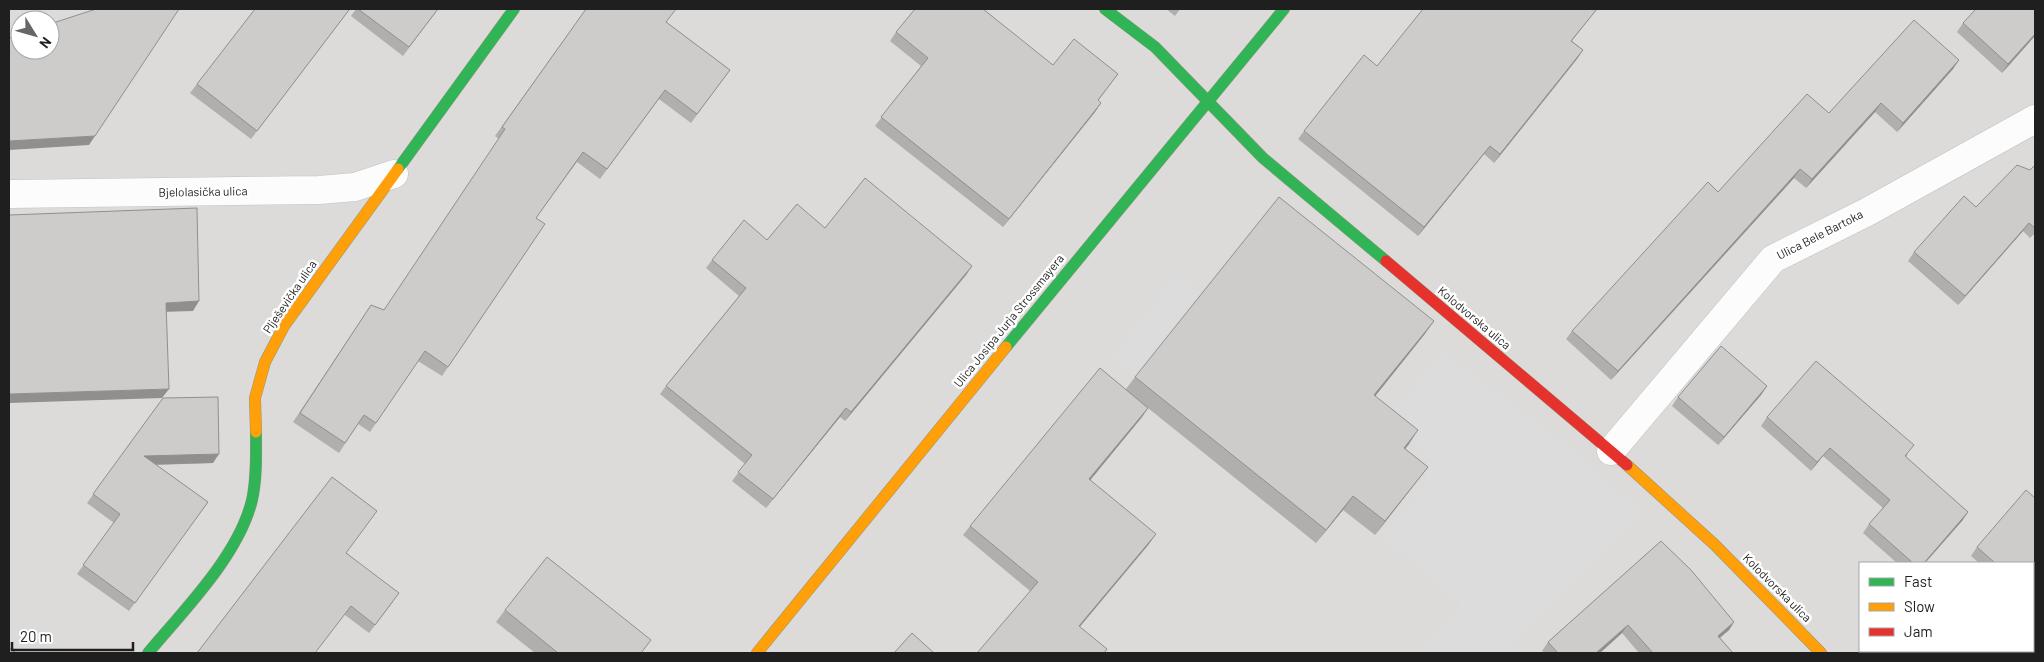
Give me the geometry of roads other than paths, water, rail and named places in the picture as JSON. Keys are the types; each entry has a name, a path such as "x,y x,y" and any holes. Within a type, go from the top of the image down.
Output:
{"street":[{"name":"Plješevička ulica","path":"148,653 202,589 239,538 252,500 256,464 255,398 265,362 284,326 514,9"},
{"name":"Kolodvorska ulica","path":"1104,9 1161,52 1209,100 1242,139 1263,158 1611,451 1715,545 1821,653"},
{"name":"Ulica Josipa Jurja Strossmayera","path":"757,653 1284,9"},
{"name":"Ulica Bele Bartoka","path":"1611,451 1772,259 1867,212 2035,119"},
{"name":"Bjelolasička ulica","path":"9,194 319,190 355,187 394,174"}]}
